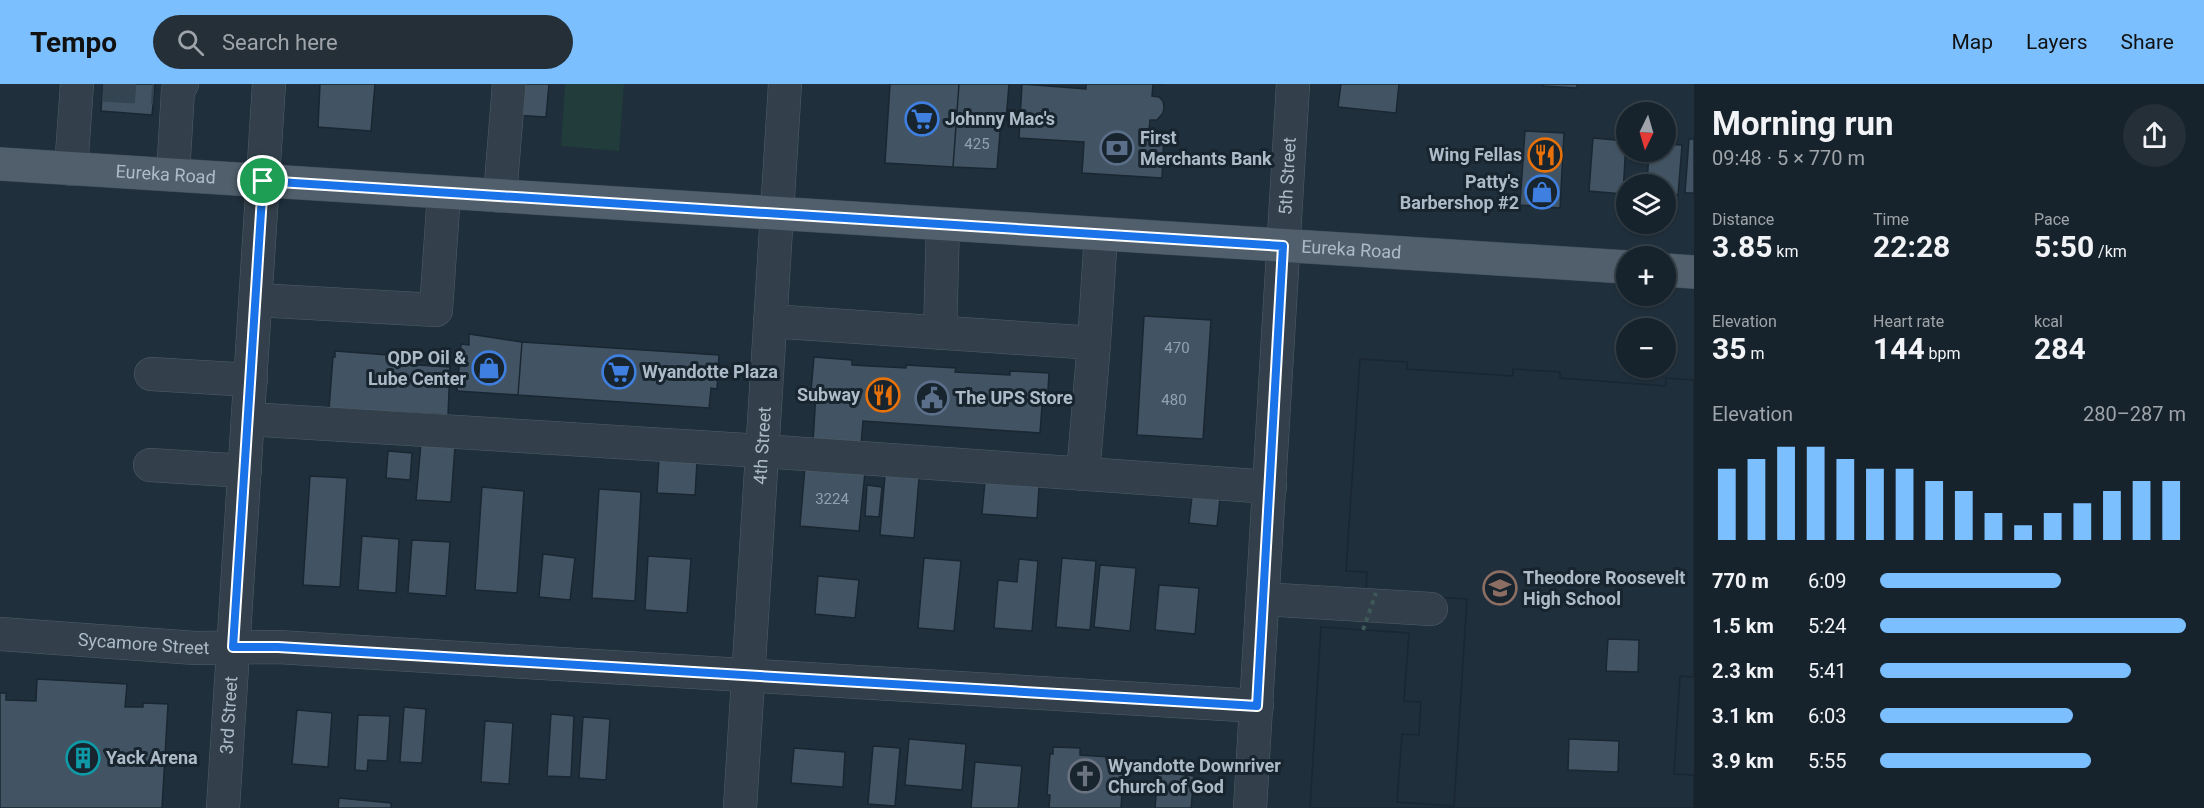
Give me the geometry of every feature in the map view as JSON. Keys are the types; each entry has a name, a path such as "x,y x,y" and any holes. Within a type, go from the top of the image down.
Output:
{"main road":[{"name":"Eureka Road","path":"0,164 1616,266"},
{"path":"1676,271 1694,272"}],"street":[{"path":"71,169 77,84"},
{"name":"3rd Street","path":"223,808 269,84"},
{"path":"500,196 509,84"},
{"name":"4th Street","path":"740,808 785,84"},
{"name":"5th Street","path":"1250,808 1293,84"},
{"path":"167,90 173,175"},
{"path":"255,300 436,310 444,192"},
{"path":"940,333 943,224"},
{"path":"1083,474 1101,234"},
{"path":"770,321 1094,343"},
{"path":"151,374 251,380"},
{"path":"248,419 762,451 1270,487"},
{"path":"150,465 245,471"},
{"path":"1263,599 1431,609"},
{"name":"Sycamore Street","path":"0,634 195,648 278,647 1257,706"}],"path":[{"path":"1363,630 1376,593"}],"green space":[{"path":"565,84 624,84 619,151 561,146"}],"building":[{"path":"103,84 155,84 152,115 101,111"},
{"path":"320,84 375,84 371,131 318,127"},
{"path":"516,84 549,84 546,117 513,115"},
{"name":"Johnny Mac's","path":"890,84 959,84 953,167 885,163"},
{"path":"959,84 1009,84 1006,121 1001,120 997,169 953,167"},
{"path":"1022,84 1086,89 1086,84 1153,84 1152,96 1159,97 1164,107 1163,113 1157,120 1150,120 1149,130 1164,132 1162,178 1082,173 1084,142 1019,138"},
{"path":"1341,84 1399,84 1396,113 1338,107"},
{"path":"1544,84 1577,84 1577,88 1543,86"},
{"path":"1525,131 1564,133 1560,208 1520,205"},
{"path":"1593,138 1616,140 1616,162 1625,162 1624,174 1616,174 1616,193 1589,191"},
{"path":"1689,139 1694,139 1694,193 1685,193"},
{"path":"1676,145 1682,145 1678,195 1676,195 1676,174 1648,174 1648,162 1676,162"},
{"path":"1144,316 1211,320 1203,439 1137,435"},
{"name":"QDP Oil & Lube Center","path":"469,334 522,342 518,395 457,391 461,344 469,345"},
{"name":"Wyandotte Plaza","path":"522,342 719,355 717,389 711,388 709,408 518,395"},
{"path":"335,351 402,356 402,364 450,367 448,415 329,409"},
{"path":"814,357 852,360 852,365 956,368 955,372 1010,375 1010,371 1049,373 1047,406 1042,406 1040,433 863,421 861,446 813,442 816,392 811,391"},
{"name":"Theodore Roosevelt High School","path":"1360,359 1407,362 1407,369 1513,376 1513,369 1560,372 1560,378 1666,386 1666,378 1694,380 1694,677 1680,676 1674,774 1694,775 1694,808 1310,808 1321,627 1409,633 1404,701 1421,702 1419,735 1402,734 1397,802 1454,806 1467,599 1366,593 1367,572 1346,571","holes":["1608,639 1639,640 1638,672 1606,671","1569,739 1619,741 1618,772 1568,770"]},
{"name":"Theodore Roosevelt High School","path":"1360,359 1407,362 1407,369 1513,376 1513,369 1560,372 1560,378 1666,386 1666,378 1694,380 1694,677 1680,676 1674,774 1694,775 1694,808 1310,808 1321,627 1409,633 1404,701 1421,702 1419,735 1402,734 1397,802 1454,806 1467,599 1366,593 1367,572 1346,571"},
{"path":"421,443 455,446 451,502 416,500"},
{"path":"388,451 412,453 410,480 386,478"},
{"path":"659,459 697,462 695,495 657,493"},
{"path":"805,467 865,472 859,531 800,526"},
{"path":"885,475 919,478 914,538 880,535"},
{"path":"310,476 347,478 340,587 303,585"},
{"path":"985,481 1039,486 1037,518 982,514"},
{"path":"867,485 882,487 879,517 865,516"},
{"path":"482,487 524,491 517,593 475,590"},
{"path":"599,489 641,492 635,601 592,598"},
{"path":"1192,496 1220,498 1217,526 1189,523"},
{"path":"362,536 399,539 396,593 358,590"},
{"path":"412,540 450,542 446,596 408,593"},
{"path":"543,554 575,558 570,600 539,597"},
{"path":"648,556 691,559 687,613 645,610"},
{"path":"924,558 961,561 954,631 918,628"},
{"path":"1062,558 1096,561 1090,630 1056,627"},
{"path":"1019,559 1038,561 1032,631 994,628 998,580 1017,582"},
{"path":"1100,565 1136,568 1130,631 1094,627"},
{"path":"818,576 859,580 855,618 815,614"},
{"path":"1159,585 1199,588 1195,634 1155,630"},
{"name":"Yack Arena","path":"37,679 127,684 125,707 143,707 143,703 168,704 162,808 0,808 0,693 6,693 6,700 36,701"},
{"path":"404,707 426,709 422,763 400,762"},
{"path":"297,710 332,713 328,767 292,764"},
{"path":"551,714 574,716 571,777 547,776"},
{"path":"358,715 390,716 387,761 368,760 367,771 355,770"},
{"path":"583,717 610,719 606,780 579,778"},
{"path":"485,721 513,723 509,784 481,782"},
{"path":"909,739 966,744 962,790 905,785"},
{"path":"873,746 900,748 895,806 868,804"},
{"name":"Wyandotte Downriver Church of God","path":"1053,747 1080,748 1080,755 1124,758 1121,808 1049,808 1050,795 1047,795 1050,754 1053,754"},
{"path":"794,748 845,752 843,787 791,783"},
{"path":"975,762 1022,766 1018,808 971,808"},
{"path":"1158,772 1194,776 1191,808 1155,808"},
{"path":"339,798 391,803 391,808 338,808"}],"tunnel":[{"path":"103,85 154,88"}],"place":[{"name":"Johnny Mac's","path":"922,119"},
{"name":"First Merchants Bank","path":"1117,148"},
{"name":"Wing Fellas","path":"1545,155"},
{"name":"Patty's Barbershop #2","path":"1542,192"},
{"name":"QDP Oil & Lube Center","path":"489,368"},
{"name":"Wyandotte Plaza","path":"619,372"},
{"name":"Subway","path":"883,395"},
{"name":"The UPS Store","path":"932,398"},
{"name":"Theodore Roosevelt High School","path":"1500,588"},
{"name":"Yack Arena","path":"83,758"},
{"name":"Wyandotte Downriver Church of God","path":"1085,776"}],"route":[{"path":"263,181 1283,246 1257,706 748,674 278,647 233,647 263,181"}]}
